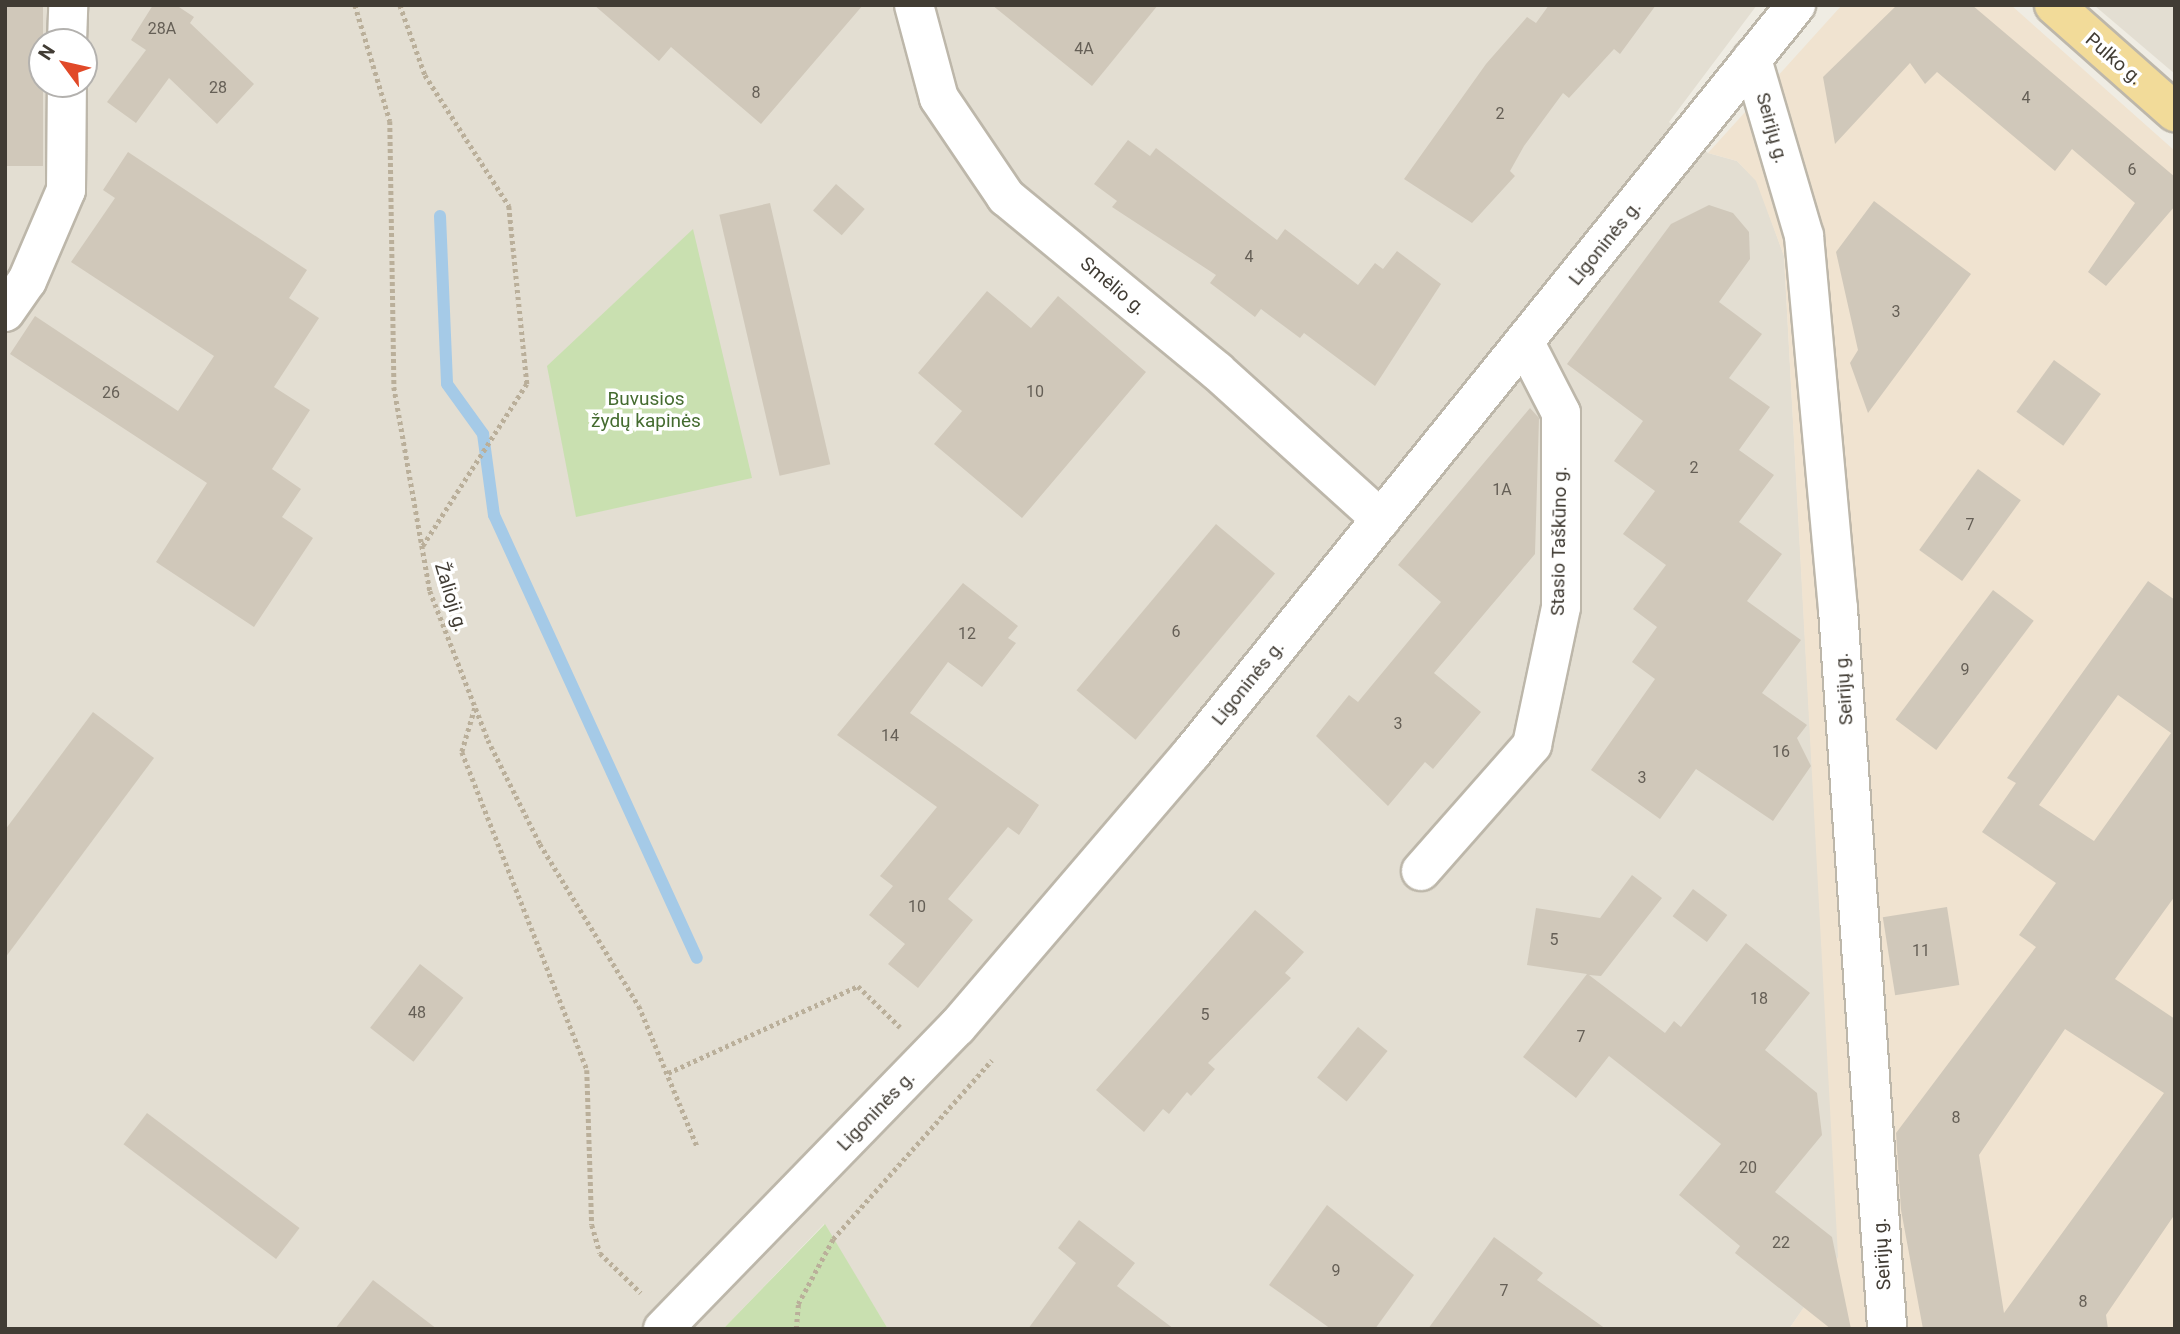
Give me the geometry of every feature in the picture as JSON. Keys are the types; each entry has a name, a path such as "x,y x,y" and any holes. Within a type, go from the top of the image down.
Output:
{"main road":[{"name":"Pulko g.","path":"2054,5 2175,112"}],"street":[{"path":"67,28 68,5"},
{"name":"Smėlio g.","path":"914,5 939,98 1006,197 1217,371 1381,519"},
{"name":"Ligoninės g.","path":"667,1325 957,1027 1381,519 1796,5"},
{"name":"Seirijų g.","path":"1752,59 1804,236 1838,609 1887,1326"},
{"path":"5,312 27,281 66,190 67,98"},
{"name":"Stasio Taškūno g.","path":"1421,872 1532,745 1561,607 1561,413 1525,343"}],"path":[{"name":"Žalioji g.","path":"355,5 390,121 394,387 430,591 475,708 540,844 639,1006 697,1146"},
{"path":"400,5 425,75 509,205 527,384 469,482 422,547"},
{"path":"475,708 463,752 587,1070 592,1226 600,1253 667,1325"},
{"path":"667,1073 859,986 909,1035"},
{"path":"796,1329 798,1304 833,1239 992,1060"}],"shaded area":[{"path":"5,5 1757,5 1669,122 1708,153 1737,161 1757,181 1784,256 1839,1257 1789,1329 888,1329 824,1224 723,1329 5,1329"},
{"path":"1842,5 2011,5 2175,151 2175,1329 1789,1329 1838,1257 1784,256 1756,181 1737,161 1708,153"},
{"path":"2175,5 2175,74 2095,6"}],"green space":[{"name":"Buvusios žydų kapinės","path":"693,229 752,478 576,517 547,366"},
{"path":"825,1224 888,1329 723,1329"}],"building":[{"path":"5,5 43,5 43,28 28,28 28,98 43,98 43,166 5,166"},
{"path":"153,5 176,5 194,17 190,23 254,84 217,124 169,78 136,123 107,102 146,50 131,40"},
{"path":"594,5 863,5 761,124 671,47 659,61"},
{"path":"992,5 1158,5 1092,86"},
{"path":"1549,5 1656,5 1620,54 1614,49 1569,98 1563,93 1524,146 1510,171 1515,176 1472,223 1404,179 1486,64 1527,17 1536,23"},
{"path":"1897,5 1972,5 2175,177 2175,206 2106,286 2088,272 2135,203 2072,149 2055,171 1937,72 1925,84 1910,63 1835,144 1823,77"},
{"path":"1128,140 1150,156 1156,148 1277,240 1285,229 1358,285 1375,263 1383,269 1397,251 1441,284 1375,386 1304,333 1300,338 1261,309 1255,317 1210,283 1216,275 1112,207 1117,201 1094,184"},
{"path":"128,152 307,270 289,298 319,318 274,387 310,410 272,469 301,489 282,517 313,538 254,627 156,562 207,483 10,354 35,316 178,411 214,356 71,262 115,198 103,190"},
{"path":"836,184 865,209 842,235 813,210"},
{"path":"1874,201 1971,274 1868,413 1850,363 1858,350 1836,252"},
{"path":"770,203 830,464 780,476 719,215"},
{"path":"1709,205 1733,213 1749,232 1750,259 1719,302 1762,334 1729,378 1770,407 1739,450 1774,475 1739,522 1782,554 1747,601 1801,640 1762,693 1807,725 1797,738 1811,766 1773,821 1696,769 1660,819 1591,770 1655,679 1632,662 1657,627 1633,609 1666,565 1623,534 1655,491 1614,461 1643,421 1567,364 1671,224"},
{"path":"987,291 1031,328 1058,296 1146,372 1022,518 934,444 962,411 918,373"},
{"path":"2054,360 2101,394 2063,446 2016,412"},
{"path":"1530,408 1539,418 1535,554 1434,673 1481,712 1433,769 1425,762 1388,806 1316,736 1349,695 1358,702 1441,602 1398,565"},
{"path":"1978,469 2021,500 1962,581 1919,550"},
{"path":"1216,524 1275,573 1136,740 1077,690"},
{"path":"2148,581 2175,600 2175,896 2115,979 2175,1019 2175,1214 2106,1315 2108,1329 1923,1329 1901,1210 1896,1133 2036,947 2019,935 2056,883 1982,832 2016,783 2007,778","holes":["2118,695 2171,733 2094,841 2039,805","2065,1029 2164,1093 2004,1313 1979,1155"]},
{"path":"963,583 1018,626 1008,638 1016,643 982,687 948,662 910,713 1039,805 1019,835 1008,827 948,899 973,920 918,988 888,964 905,944 869,915 893,886 880,876 937,807 837,735"},
{"path":"1993,590 2034,621 1936,750 1896,719"},
{"path":"93,712 154,758 5,958 5,830"},
{"path":"1632,875 1662,898 1601,976 1589,975 1665,1033 1674,1021 1681,1027 1746,943 1810,993 1765,1050 1817,1093 1822,1135 1775,1192 1832,1237 1851,1329 1831,1329 1735,1253 1740,1246 1679,1195 1721,1144 1609,1056 1576,1098 1523,1057 1587,974 1527,965 1536,908 1600,918"},
{"path":"1693,889 1727,915 1707,942 1673,916"},
{"path":"1947,907 1959,985 1895,995 1883,917"},
{"path":"1255,910 1304,952 1285,973 1291,978 1208,1063 1215,1069 1191,1096 1187,1092 1169,1114 1163,1109 1144,1132 1096,1090"},
{"path":"420,964 463,998 413,1062 370,1028"},
{"path":"1358,1027 1388,1051 1347,1101 1317,1078"},
{"path":"147,1113 300,1228 276,1259 124,1144"},
{"path":"1327,1205 1414,1275 1375,1329 1331,1329 1269,1285"},
{"path":"1079,1220 1135,1263 1117,1286 1174,1329 1028,1329 1076,1263 1058,1248"},
{"path":"1494,1237 1543,1273 1537,1280 1606,1329 1428,1329"},
{"path":"373,1280 437,1329 335,1329"}],"waterway":[{"path":"440,216 447,384 483,434 494,515 697,958"}]}
